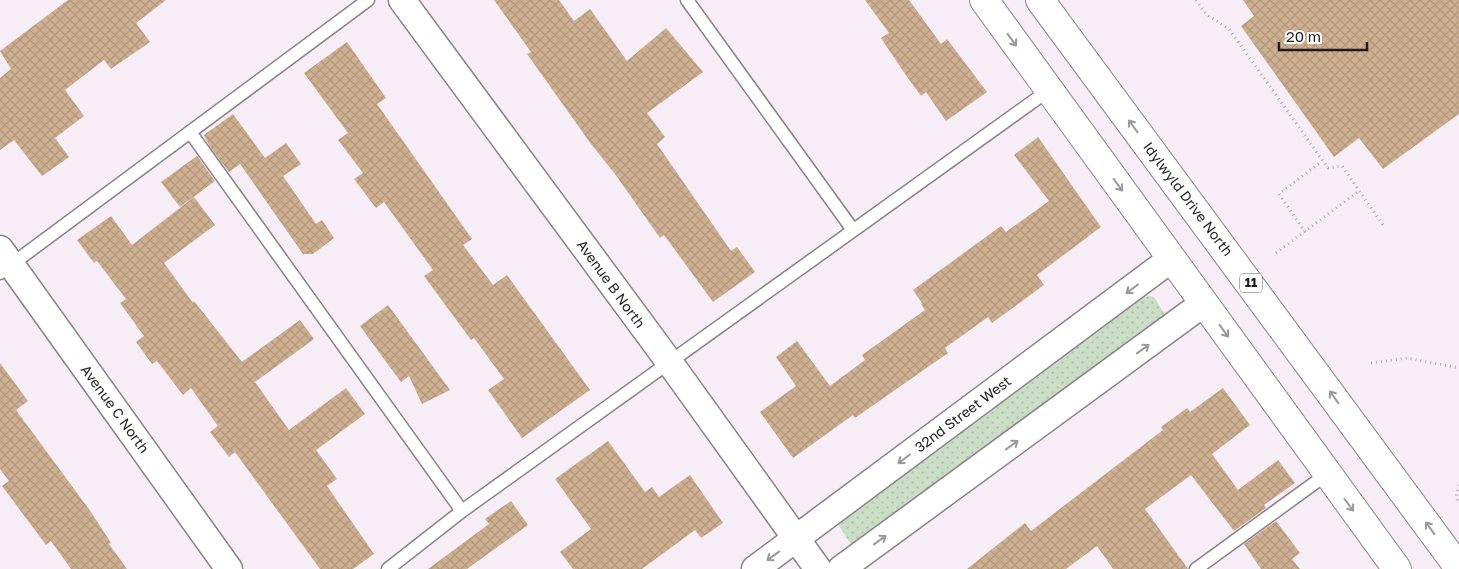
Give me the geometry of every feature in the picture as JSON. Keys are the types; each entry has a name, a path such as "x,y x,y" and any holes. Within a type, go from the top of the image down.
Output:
{"main road":[{"path":"984,0 1397,569"},
{"name":"Idylwyld Drive North","path":"1040,0 1459,568"}],"street":[{"name":"Avenue B North","path":"402,0 670,363 818,569"},
{"name":"32nd Street West","path":"755,569 1171,259"},
{"name":"Avenue C North","path":"4,263 229,569"},
{"path":"841,569 1204,303"}],"lane":[{"path":"4,263 190,132 368,0"},
{"path":"688,0 853,230"},
{"path":"388,569 462,511 1049,90"},
{"path":"190,132 462,511"},
{"path":"1196,569 1327,474"}],"path":[{"path":"1196,0 1207,15 1230,29 1322,161 1328,168 1342,166 1385,228"},
{"path":"1305,232 1279,194 1322,161"},
{"path":"1276,253 1359,191"},
{"path":"1371,363 1407,358 1459,368"},
{"path":"1459,486 1456,498 1459,504"}],"green space":[{"path":"1144,297 1154,297 1164,313 1163,318 854,544 850,543 839,526 841,519"}],"building":[{"path":"68,0 166,0 136,23 150,42 111,69 104,60 65,90 84,116 55,138 69,157 42,176 14,140 0,150 0,78 11,69 0,51"},
{"path":"494,0 559,0 574,21 590,9 627,61 666,28 703,72 647,113 665,137 657,144 731,251 737,247 755,272 713,302 664,235 660,238 615,174 591,144 527,54 531,52"},
{"path":"865,0 909,0 941,44 947,39 987,92 946,121 926,92 921,96 903,71 881,38 889,33"},
{"path":"1243,0 1459,0 1459,114 1383,169 1359,138 1334,157 1241,26 1254,16"},
{"path":"347,42 386,98 377,104 472,239 463,245 493,285 507,275 590,390 522,438 488,390 504,379 474,338 471,340 424,276 433,270 384,202 376,208 354,179 363,173 338,140 348,133 304,73"},
{"path":"233,114 265,158 286,143 301,164 283,176 316,224 322,220 334,238 313,254 303,254 240,164 229,172 210,147 204,135"},
{"path":"1038,137 1101,227 1037,275 1044,285 992,323 988,317 945,348 948,353 855,418 853,415 793,458 760,412 796,386 776,357 797,341 830,386 865,360 862,355 925,310 913,290 1001,226 1006,232 1049,201 1014,155"},
{"path":"197,156 215,181 180,207 161,182"},
{"path":"194,197 215,225 164,263 193,303 194,301 242,362 300,320 314,339 255,382 289,430 346,388 365,414 316,450 337,479 327,486 374,554 353,569 320,569 235,452 229,457 210,432 218,426 191,388 183,395 157,361 152,364 136,342 144,336 120,303 126,299 97,261 94,263 77,240 111,216 132,245"},
{"path":"388,305 450,390 422,404 409,376 401,382 384,359 360,326"},
{"path":"0,363 28,401 16,410 91,512 111,543 109,544 127,569 71,569 51,541 46,545 2,486 9,481 0,469"},
{"path":"1223,388 1250,425 1212,454 1238,490 1278,460 1295,483 1264,505 1266,508 1234,531 1191,475 1145,509 1188,569 1113,569 1097,546 1066,569 967,569 1025,523 1031,531 1163,430 1161,427 1187,408 1190,412"},
{"path":"608,441 645,492 652,487 659,497 690,475 723,523 701,538 695,530 642,569 573,569 560,552 591,529 555,479"},
{"path":"511,501 528,525 467,569 428,569 489,524 485,519"},
{"path":"1276,521 1300,553 1292,559 1300,569 1261,569 1244,544"}]}
